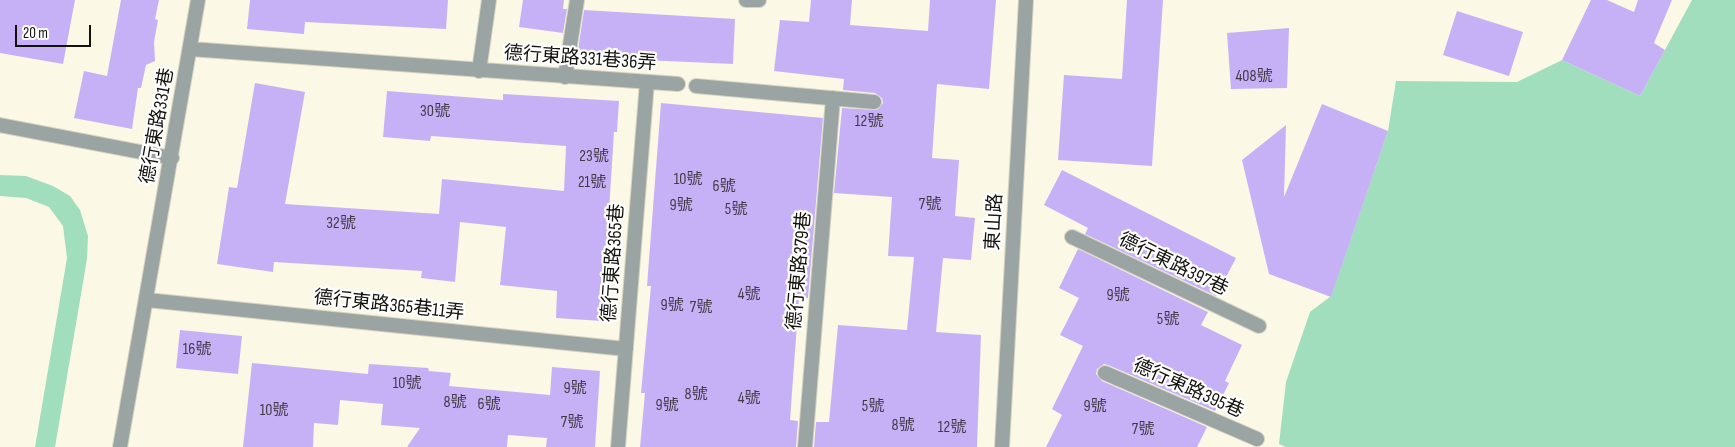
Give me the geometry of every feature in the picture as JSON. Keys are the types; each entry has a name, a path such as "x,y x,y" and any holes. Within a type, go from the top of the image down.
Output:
{"street":[{"path":"190,49 198,0"},
{"path":"479,71 489,0"},
{"path":"565,77 577,0"},
{"path":"746,0 759,0"},
{"name":"東山路","path":"1002,447 1026,0"},
{"name":"德行東路331巷","path":"120,447 190,49 479,71"},
{"name":"德行東路331巷36弄","path":"479,71 678,84"},
{"name":"德行東路365巷","path":"618,447 647,82"},
{"path":"696,86 874,102"},
{"name":"德行東路379巷","path":"805,447 833,98"},
{"path":"0,125 172,158"},
{"name":"德行東路397巷","path":"1072,237 1258,326"},
{"name":"德行東路365巷11弄","path":"147,300 626,349"},
{"name":"德行東路395巷","path":"1105,373 1256,439"}],"green space":[{"path":"1692,0 1735,0 1735,447 1286,447 1279,444 1286,382 1310,312 1331,296 1388,131 1396,81 1517,82 1562,60 1640,96"},
{"path":"0,175 26,176 53,186 70,196 80,210 88,236 87,259 55,447 35,447 67,258 63,226 49,207 26,198 0,196"}],"building":[{"path":"0,0 75,0 63,64 0,53"},
{"path":"121,0 159,0 155,19 158,20 154,42 155,61 146,65 141,88 138,88 132,129 74,118 84,71 107,76"},
{"path":"250,0 448,0 446,29 305,22 304,34 247,29"},
{"path":"523,0 564,0 563,9 567,9 563,33 519,27"},
{"path":"811,0 852,0 850,25 928,31 930,0 996,0 989,89 937,84 932,158 959,160 955,216 975,218 971,260 943,258 936,332 981,335 977,447 814,447 816,422 829,422 838,325 907,330 914,257 888,256 892,197 834,193 842,108 877,110 883,103 882,98 875,93 843,90 844,79 774,71 780,20 809,22"},
{"path":"1127,0 1163,0 1152,166 1058,160 1064,75 1122,79"},
{"path":"1591,0 1607,0 1634,12 1638,0 1672,0 1654,43 1665,50 1640,96 1562,60"},
{"path":"584,10 735,19 733,64 577,57"},
{"path":"1457,11 1523,32 1509,76 1443,55"},
{"path":"1289,28 1287,88 1231,89 1227,33"},
{"path":"255,83 305,92 285,204 439,214 442,179 564,191 566,146 431,136 430,141 383,137 387,91 503,100 503,94 619,101 617,132 614,132 602,321 556,318 557,291 500,285 506,227 460,222 455,282 421,278 422,271 274,262 273,272 217,264 229,187 237,188"},
{"path":"661,103 823,118 808,298 799,297 790,420 798,421 796,447 640,447 645,393 641,393 651,286 647,286"},
{"path":"1322,104 1388,131 1331,297 1269,274 1242,160 1286,125 1284,197"},
{"path":"1062,170 1236,258 1216,296 1085,234 1088,228 1044,205"},
{"path":"1078,249 1208,312 1201,325 1242,345 1225,381 1229,383 1215,411 1108,365 1104,364 1097,369 1096,374 1102,381 1207,427 1197,447 1046,447 1062,415 1052,409 1083,346 1060,335 1079,298 1059,288"},
{"path":"180,330 242,336 238,374 176,368"},
{"path":"252,363 368,374 369,364 428,368 429,371 451,373 449,386 550,395 552,367 600,371 595,447 546,447 547,438 508,435 507,447 407,447 420,428 381,425 383,404 340,400 338,425 314,423 313,447 243,447"}]}
